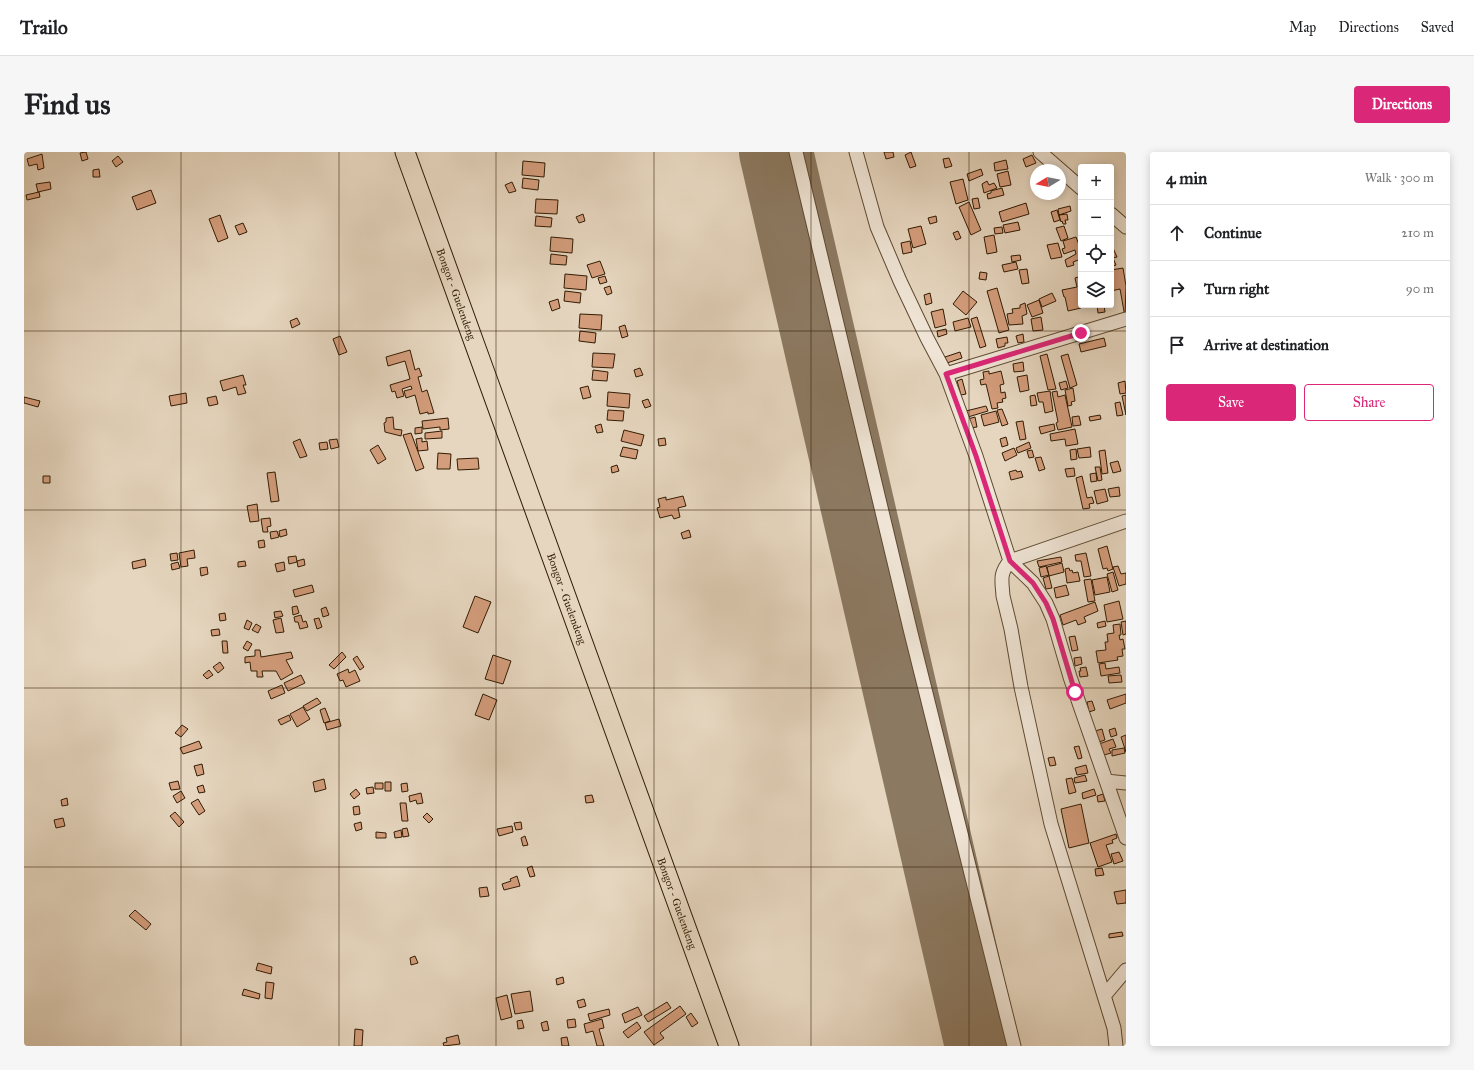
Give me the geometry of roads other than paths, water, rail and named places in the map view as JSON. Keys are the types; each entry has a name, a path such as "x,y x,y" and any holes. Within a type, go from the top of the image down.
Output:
{"highway":[{"name":"Bongor - Guelendeng","path":"405,152 729,1046"}],"street":[{"path":"796,152 910,633 1014,1046"},
{"path":"856,152 877,227 900,281 946,374 976,456 1010,561 1033,583 1046,603 1053,619 1070,677 1126,838"},
{"path":"1040,152 1078,185"},
{"path":"1114,217 1126,227"},
{"path":"946,374 1126,319"},
{"path":"1116,1046 1120,1026 1104,996 1067,881 1044,796 1003,596 1001,576 1003,569 1010,561 1126,521"},
{"path":"1106,781 1126,783"},
{"path":"1104,996 1126,970"}]}
